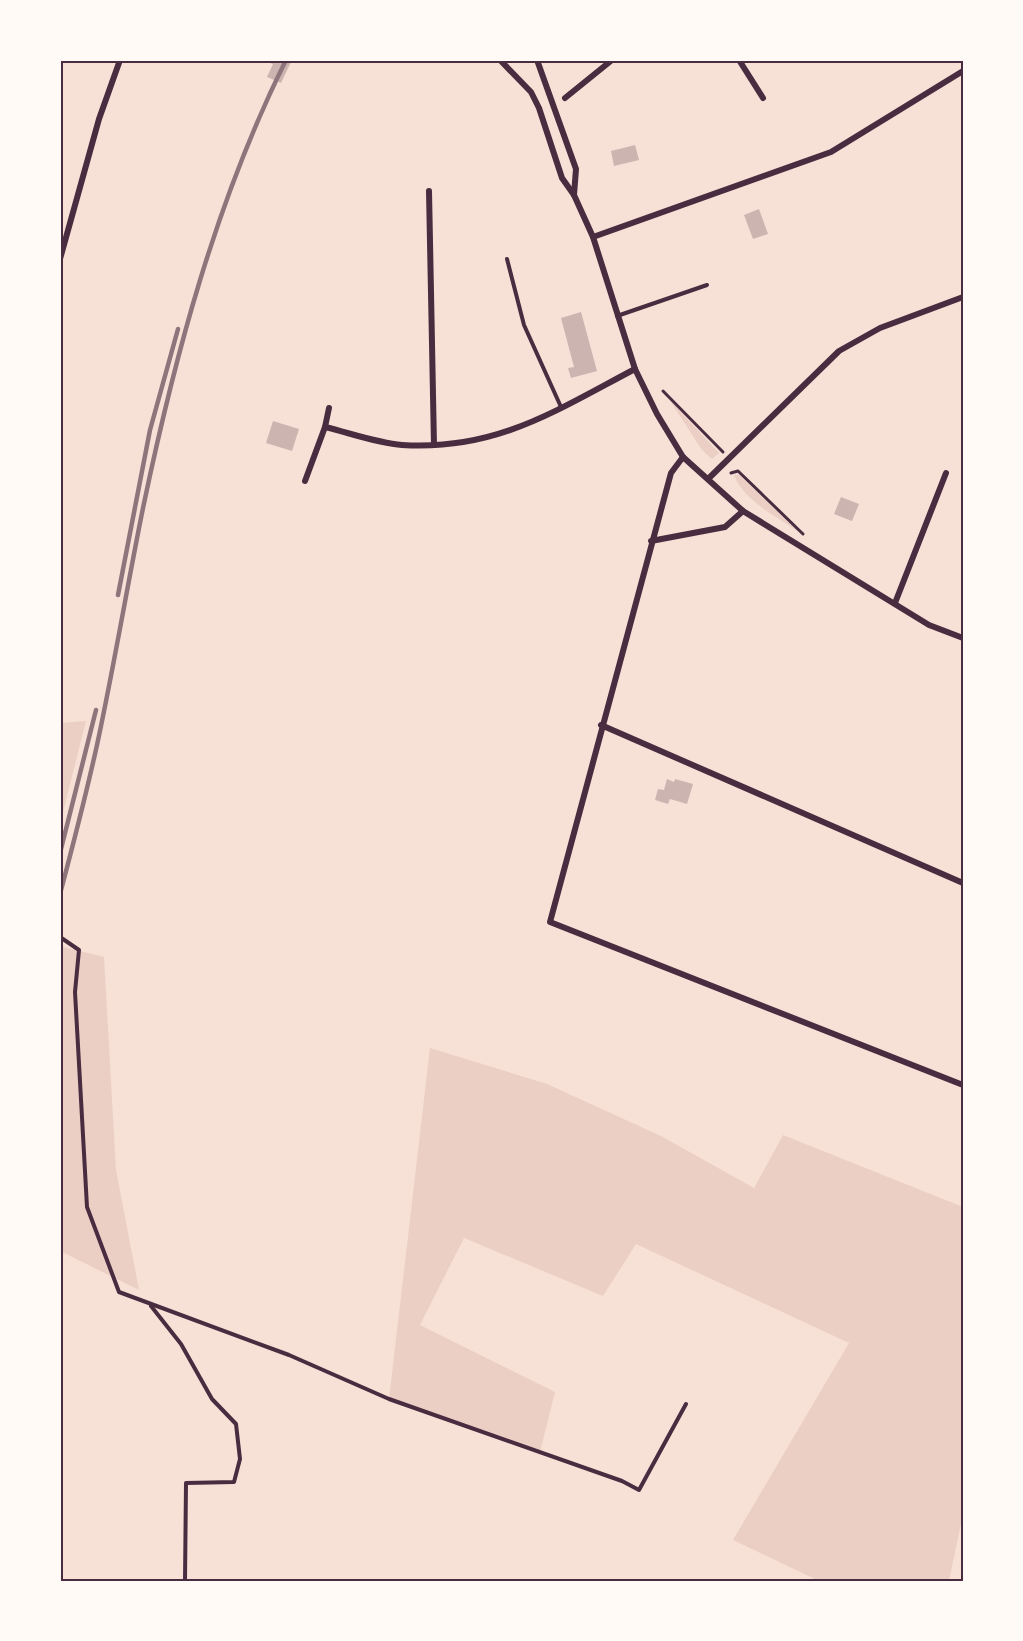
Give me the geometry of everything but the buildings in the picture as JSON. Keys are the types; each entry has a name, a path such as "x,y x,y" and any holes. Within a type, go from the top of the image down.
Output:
{"street":[{"path":"60,259 63,232 120,60"},
{"path":"500,60 531,92 562,178 574,195 593,237 616,316 635,369 657,414 684,457 743,511 929,625 963,638"},
{"path":"537,60 576,169 574,195"},
{"path":"565,98 612,60"},
{"path":"739,60 763,98"},
{"path":"593,237 831,152 963,71"},
{"path":"429,191 434,445"},
{"path":"708,479 839,351 880,328 963,297"},
{"path":"325,427 399,445 467,443 525,426 635,369"},
{"path":"304,481 330,408"},
{"path":"684,457 670,473 550,922 963,1085"},
{"path":"895,603 946,473"},
{"path":"651,541 725,527 743,511"},
{"path":"601,725 963,882"}],"lane":[{"path":"507,259 524,325 561,407"},
{"path":"616,316 707,285"},
{"path":"60,937 79,950 75,992 87,1207 119,1292 289,1355 389,1399 622,1481 639,1490 686,1404"},
{"path":"150,1305 181,1344 212,1399 236,1424 240,1459 234,1482 186,1483 185,1581"}],"path":[{"path":"663,391 723,453 717,460"},
{"path":"731,473 738,471 810,542"}],"shaded area":[{"path":"669,399 719,453 712,459 702,450"},
{"path":"734,475 739,475 799,532 753,501"},
{"path":"86,721 60,824 60,723"},
{"path":"60,946 104,957 116,1170 139,1290 60,1251"},
{"path":"430,1048 547,1084 661,1136 754,1188 783,1135 963,1207 963,1514 949,1581 819,1581 733,1540 849,1343 636,1244 603,1296 464,1238 420,1325 555,1392 540,1452 389,1399"}],"railway":[{"path":"60,894 97,745 155,451 184,336 218,223 261,113 286,60"},
{"path":"118,595 150,430 178,329"},
{"path":"60,853 96,710"}]}
